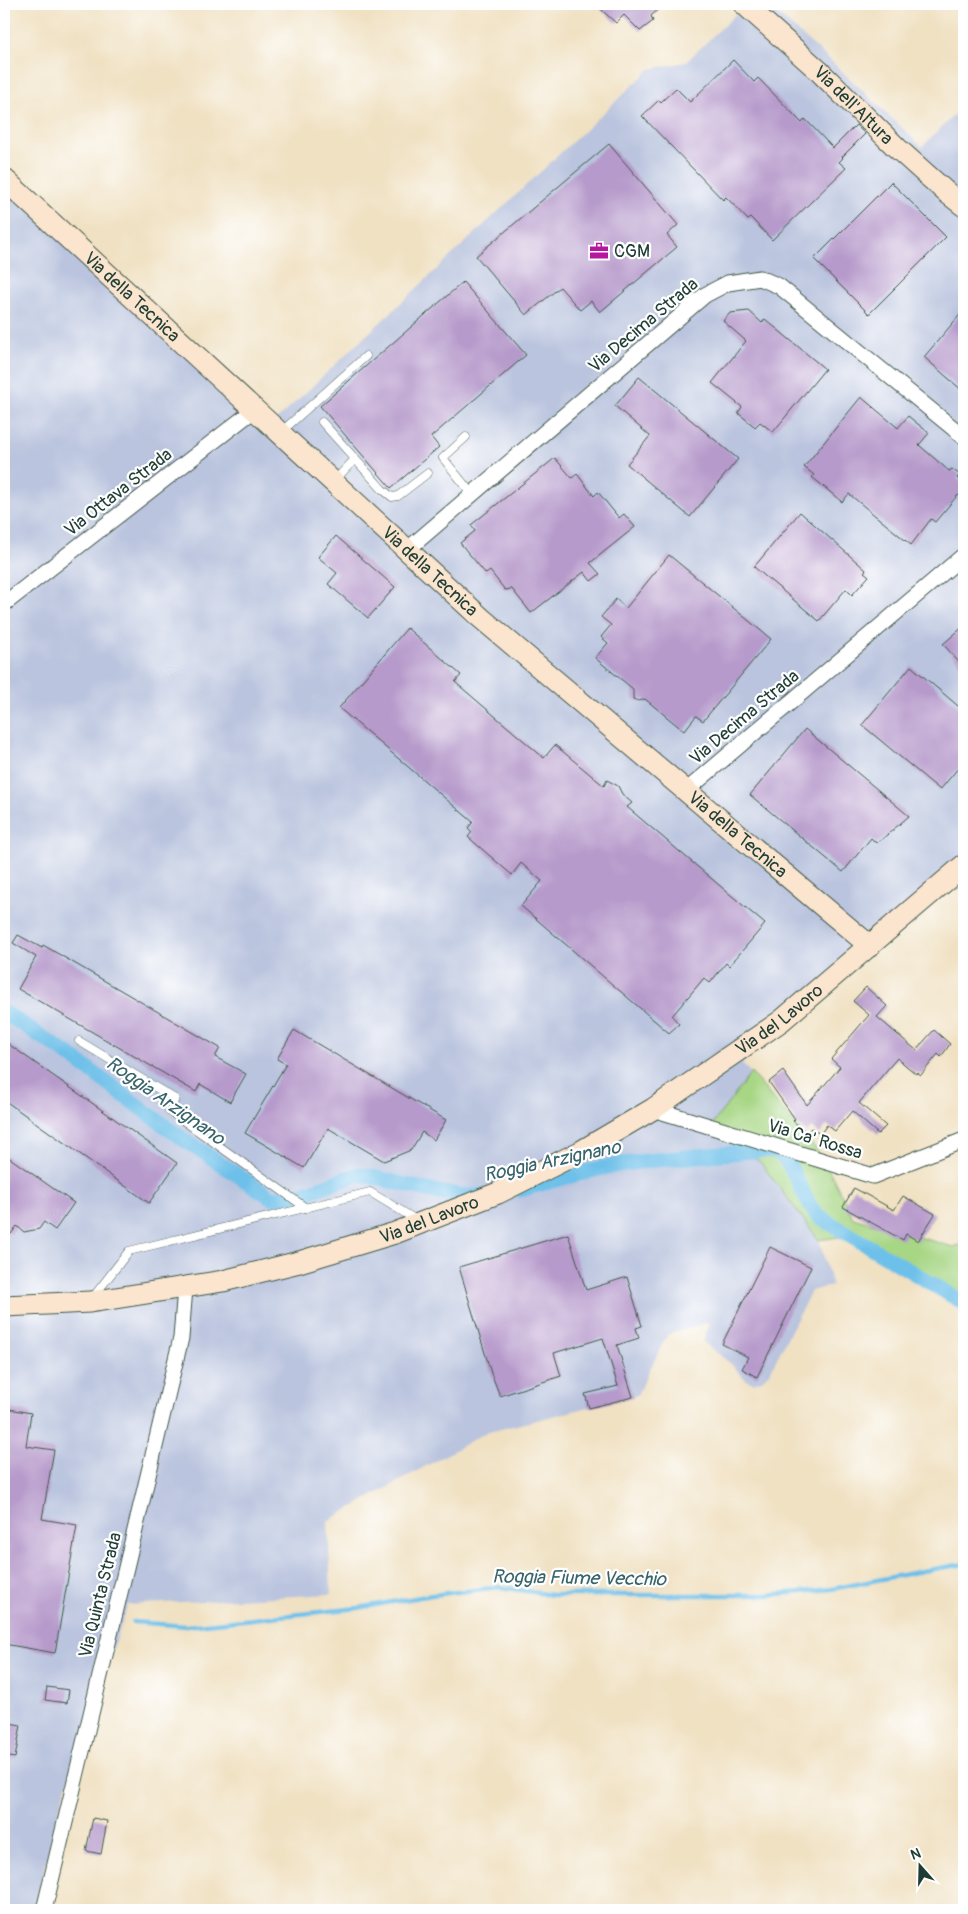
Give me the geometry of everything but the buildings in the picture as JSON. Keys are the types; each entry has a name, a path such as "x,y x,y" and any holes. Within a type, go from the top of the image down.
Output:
{"street":[{"name":"Via dell'Altura","path":"744,4 818,70 897,148 964,206"},
{"name":"Via della Tecnica","path":"4,180 481,618 870,946"},
{"name":"Via Decima Strada","path":"407,550 705,295 728,283 760,278 779,286 964,437"},
{"name":"Via Ottava Strada","path":"4,604 254,410"},
{"name":"Via Decima Strada","path":"686,791 964,555"},
{"name":"Via del Lavoro","path":"4,1306 90,1302 186,1288 299,1262 395,1233 498,1193 580,1152 653,1109 781,1021 964,865"},
{"name":"Via Ca' Rossa","path":"653,1109 873,1176 964,1140"},
{"name":"Via Quinta Strada","path":"44,1910 181,1338 186,1288"}],"lane":[{"path":"280,433 366,356"},
{"path":"322,422 382,489 392,497 398,496 428,473"},
{"path":"466,437 443,458 472,494"},
{"path":"333,482 355,459"},
{"path":"79,1040 175,1099 170,1111 306,1208"},
{"path":"90,1302 129,1251 370,1192 421,1223"}],"shaded area":[{"path":"746,4 766,4 831,61 922,147 956,113 964,108 964,867 802,1006 742,1064 751,1073 712,1126 760,1162 819,1240 832,1285 811,1291 770,1372 762,1380 753,1383 746,1380 730,1363 703,1342 710,1322 667,1335 637,1395 485,1433 328,1521 331,1594 128,1605 61,1803 34,1910 4,1910 4,171 272,424 650,69 686,62"}],"green space":[{"path":"751,1073 822,1156 853,1218 953,1247 964,1244 964,1306 845,1236 819,1240 760,1162 711,1126"}],"waterway":[{"name":"Roggia Arzignano","path":"4,1012 72,1057 180,1137 272,1198 302,1194 359,1174 436,1192 465,1196 483,1196"},
{"name":"Roggia Arzignano","path":"520,1190 584,1172 623,1164 750,1151 778,1153 789,1164 808,1202 818,1216 964,1303"},
{"name":"Roggia Fiume Vecchio","path":"133,1622 186,1626 358,1608 432,1595 500,1587 552,1595 767,1595 832,1589 964,1564"}],"place":[{"name":"CGM","path":"599,251"}]}
